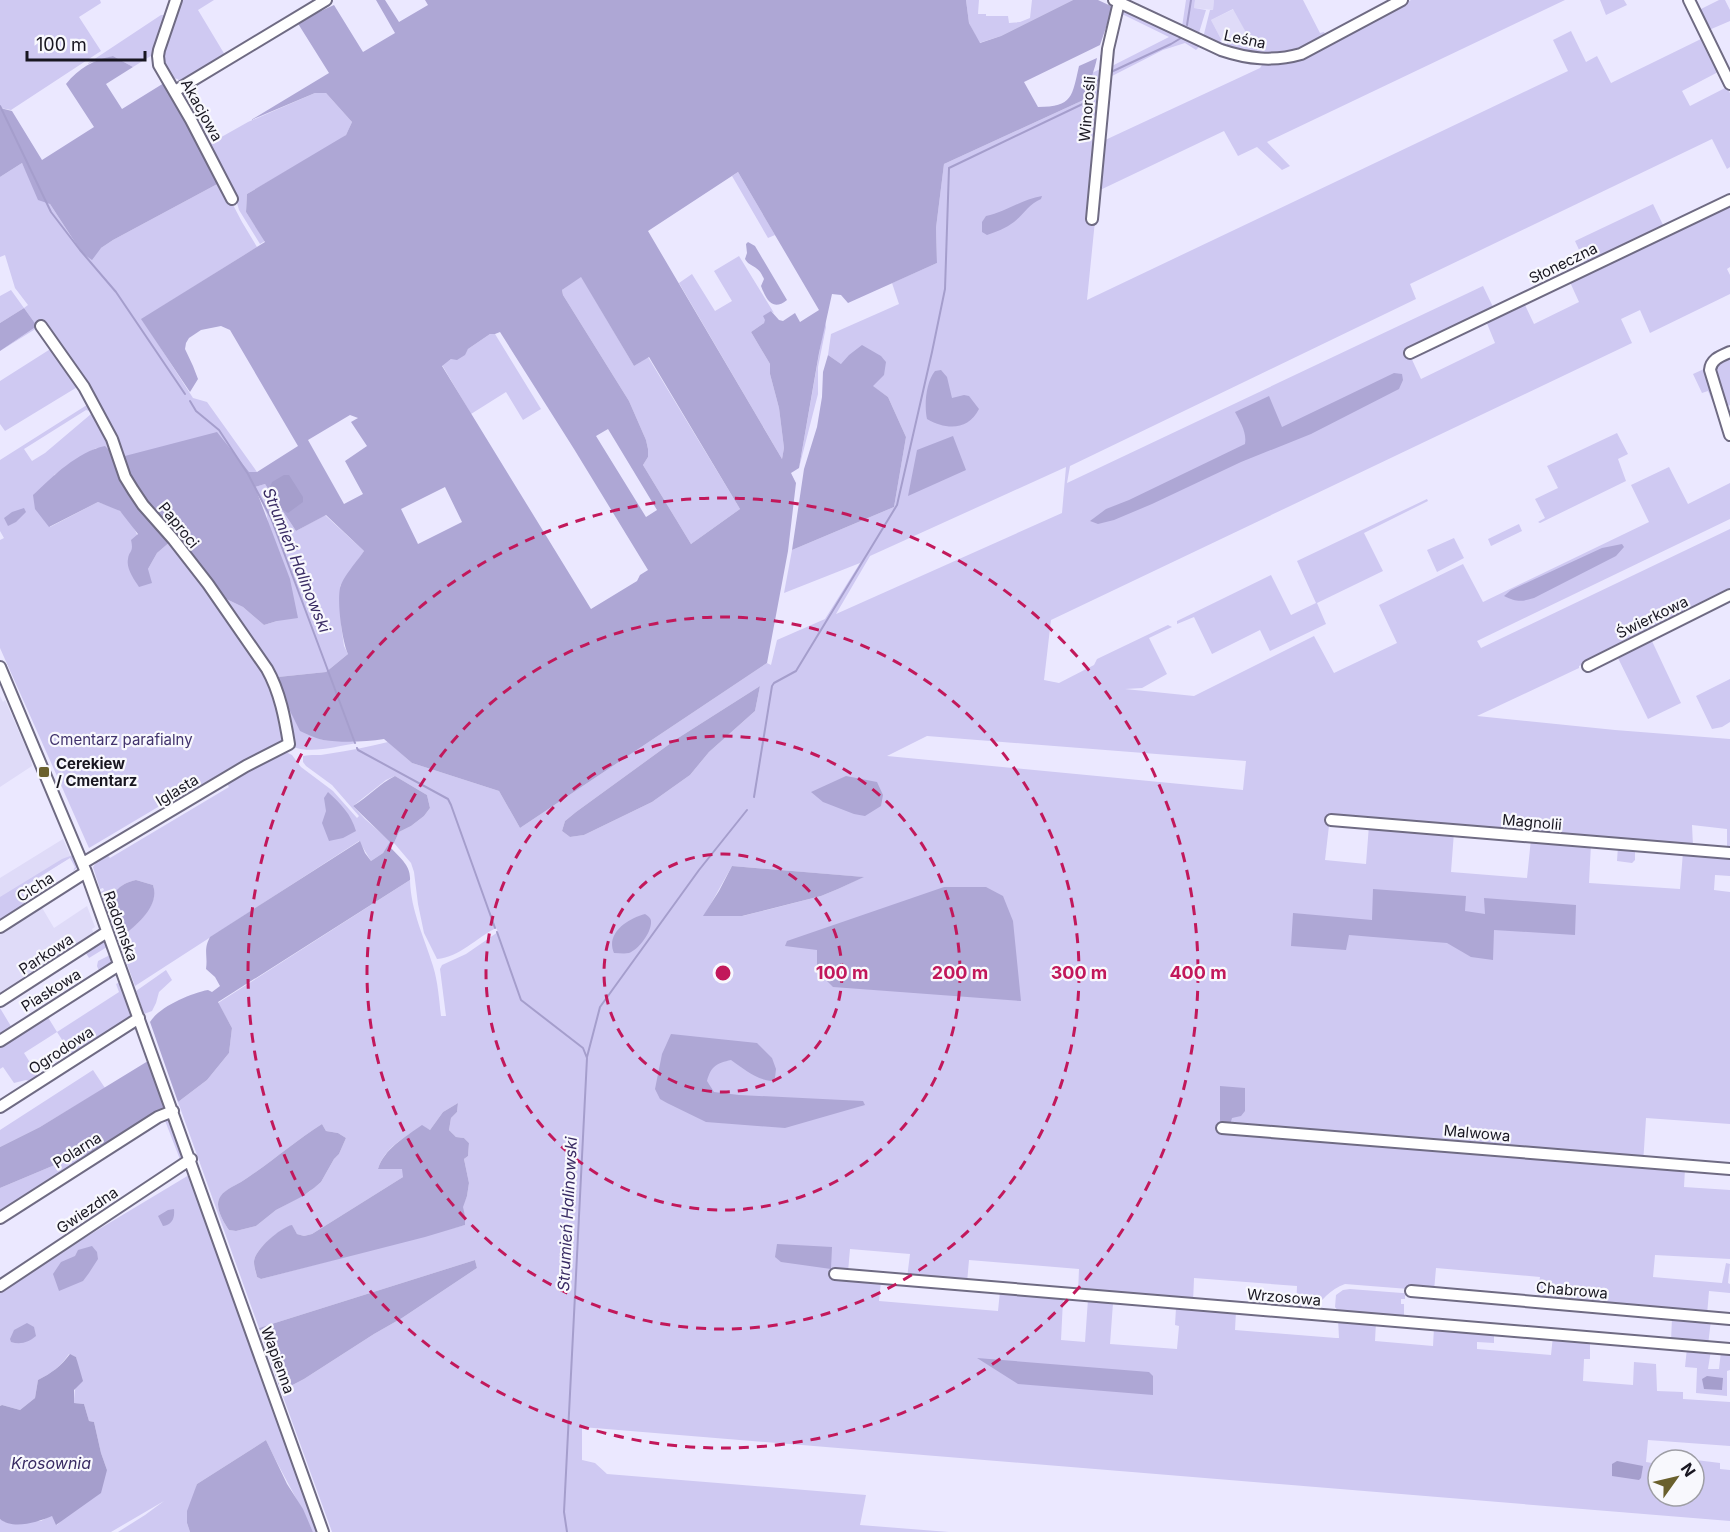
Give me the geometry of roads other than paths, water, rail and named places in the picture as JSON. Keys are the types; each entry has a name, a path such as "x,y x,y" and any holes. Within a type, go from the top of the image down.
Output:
{"street":[{"name":"Akacjowa","path":"176,0 158,56 159,65 219,171 232,199"},
{"path":"175,91 326,0"},
{"name":"Leśna","path":"1116,1 1221,50 1264,60 1300,54 1402,0"},
{"path":"1689,0 1730,84"},
{"name":"Winorośli","path":"1092,219 1108,49 1116,1"},
{"name":"Słoneczna","path":"1410,353 1730,200"},
{"name":"Paproci","path":"41,326 84,387 112,439 125,477 133,490 208,584 273,679 289,744"},
{"path":"1730,352 1712,362 1710,370 1730,435"},
{"name":"Świerkowa","path":"1588,666 1730,595"},
{"name":"Radomska","path":"0,667 84,868 204,1198"},
{"name":"Iglasta","path":"84,868 246,766 289,744"},
{"name":"Magnolii","path":"1331,820 1730,853"},
{"name":"Cicha","path":"0,927 84,868"},
{"name":"Parkowa","path":"0,1001 107,932"},
{"name":"Piaskowa","path":"0,1041 119,965"},
{"name":"Ogrodowa","path":"0,1107 139,1018"},
{"name":"Polarna","path":"0,1218 149,1123 173,1111"},
{"name":"Malwowa","path":"1222,1128 1730,1169"},
{"name":"Gwiezdna","path":"0,1286 190,1159"},
{"name":"Wapienna","path":"204,1198 324,1532"},
{"name":"Wrzosowa","path":"835,1274 1730,1349"},
{"name":"Chabrowa","path":"1411,1291 1730,1319"}],"water":[{"path":"284,475 289,475 303,497 303,502 288,513 283,510 270,487 272,482"},
{"name":"Krosownia","path":"70,1354 76,1357 83,1381 74,1390 74,1403 84,1404 89,1421 94,1422 107,1470 101,1493 56,1525 52,1516 26,1524 5,1522 0,1519 0,1406 20,1410 35,1398 38,1380 56,1369"},
{"path":"1707,1376 1723,1378 1722,1390 1704,1389 1702,1379"},
{"path":"1617,1461 1643,1466 1641,1478 1639,1480 1612,1476 1612,1464"}],"waterway":[{"path":"1187,25 1191,0"},
{"path":"1111,72 1181,38"},
{"path":"754,797 772,686 796,671 897,505 945,289 949,168 1091,100 1096,82 1101,77"},
{"name":"Strumień Halinowski","path":"0,106 51,212 116,292 185,394"},
{"name":"Strumień Halinowski","path":"190,401 196,411 219,430 248,474 271,518 355,743"},
{"name":"Strumień Halinowski","path":"357,748 448,799 495,928"},
{"path":"587,1057 600,1007 699,870 747,810"},
{"name":"Strumień Halinowski","path":"497,932 521,1000 583,1048 587,1058 564,1512 567,1532"}],"place":[{"name":"Cerekiew / Cmentarz","path":"44,772"}],"park label":[{"name":"Cmentarz parafialny","path":"121,739"}]}
